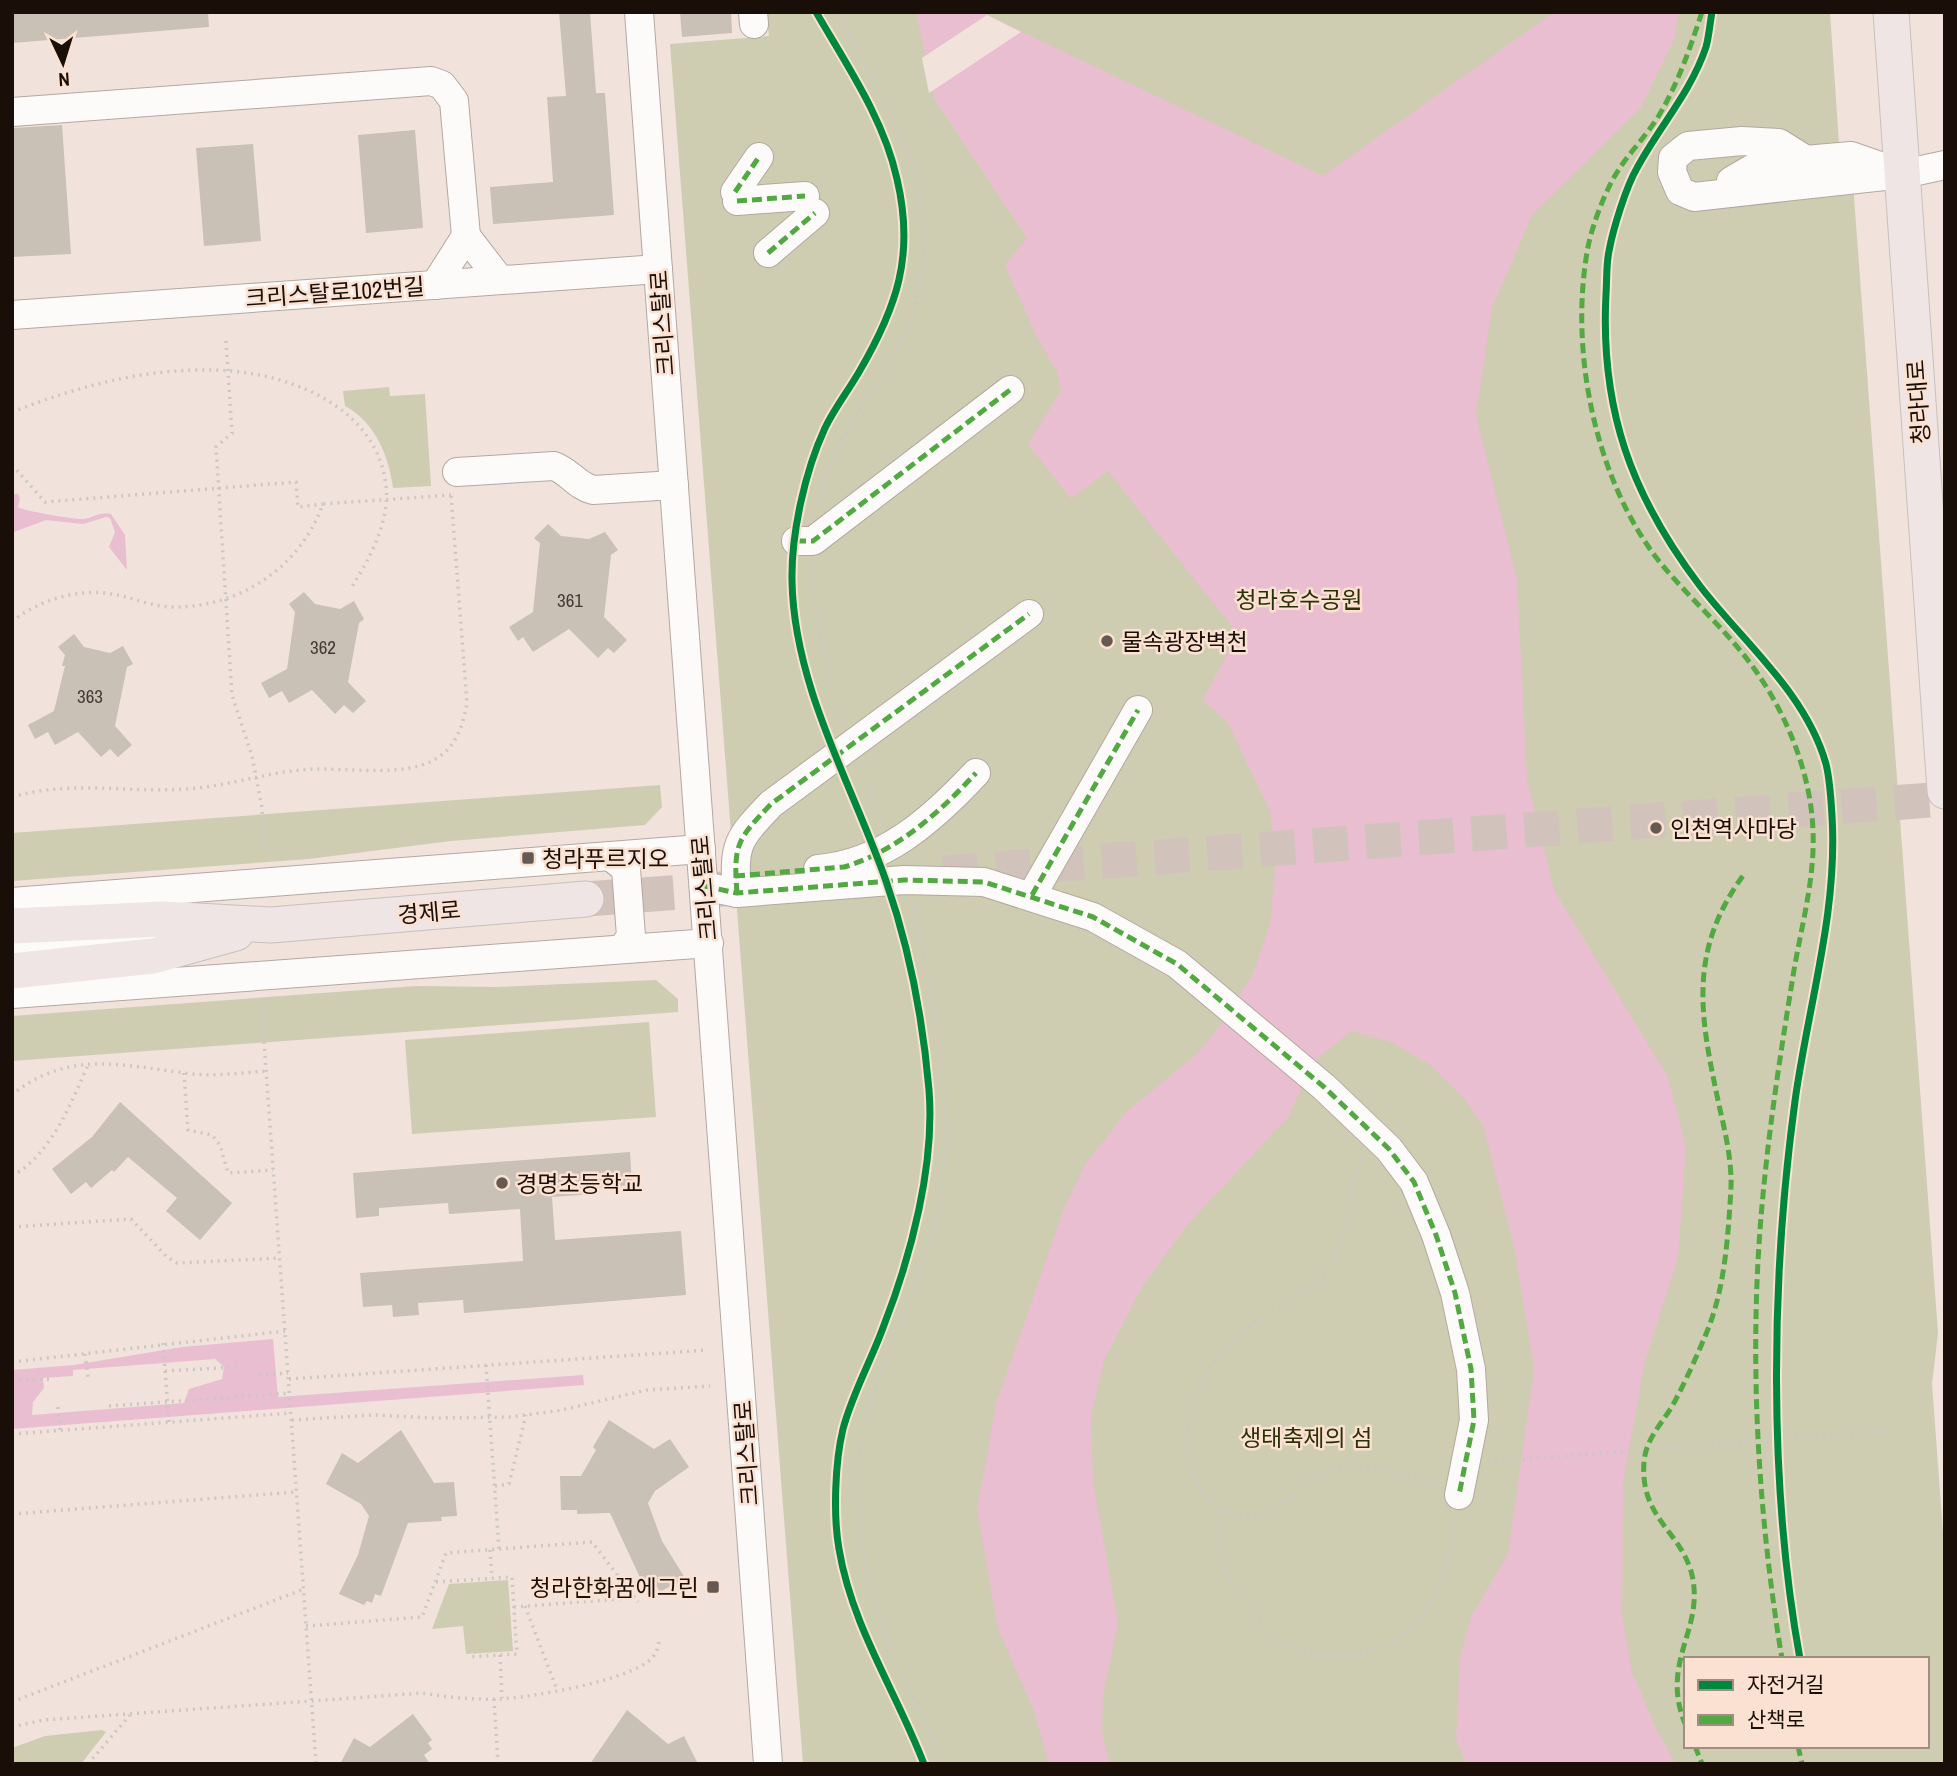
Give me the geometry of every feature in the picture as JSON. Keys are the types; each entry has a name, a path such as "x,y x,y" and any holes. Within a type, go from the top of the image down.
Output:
{"main road":[{"name":"청라대로","path":"1891,12 1939,629 1945,791"},
{"name":"경제로","path":"12,971 153,956 257,928 586,899"},
{"name":"경제로","path":"12,926 163,919 257,928"}],"street":[{"name":"크리스탈로","path":"639,12 768,1764"},
{"path":"12,111 431,81 442,85 454,101 466,236 500,280"},
{"path":"1800,156 1779,143 1742,141 1688,146 1674,158 1672,173 1680,191 1694,197 1903,174 1945,165"},
{"path":"1730,193 1731,181 1760,164 1800,156 1850,156 1903,174"},
{"path":"759,157 736,197 810,205 768,253"},
{"path":"435,285 466,236"},
{"name":"크리스탈로102번길","path":"12,315 658,269"},
{"path":"796,541 813,541 1010,390"},
{"path":"457,487 554,466 563,470 581,487 593,490 674,485"},
{"path":"736,884 734,859 745,832 771,804 1029,614"},
{"path":"1032,895 1138,710"},
{"path":"736,884 858,863 917,829 976,774"},
{"path":"12,902 701,849"},
{"path":"610,856 626,869 631,936 623,948"},
{"path":"704,886 904,880 984,882 1032,895 1093,917 1177,964 1324,1087 1377,1138 1414,1182 1436,1234 1455,1293 1471,1369 1474,1420 1458,1505"},
{"path":"12,949 257,928"},
{"path":"12,994 709,943"}],"path":[{"path":"226,341 232,433 216,447 232,695 257,779 265,855"},
{"path":"12,412 122,377 173,371 228,371 276,379 316,394 339,408 360,426 378,456 386,487 386,500 372,553 349,590"},
{"path":"12,465 45,502 296,482 298,507 386,500 457,487 467,688 464,719 452,745 431,762 403,771 306,769 257,779 170,790 94,786 53,788 12,797"},
{"path":"12,622 45,602 90,593 115,594 169,607 226,599 262,582 288,560 311,533 323,505"},
{"path":"260,991 316,1764"},
{"path":"17,1091 51,1070 88,1065 128,1063 184,1073 267,1071"},
{"path":"12,1176 33,1160 47,1142 88,1065"},
{"path":"184,1073 188,1130 212,1135 219,1145 228,1173 274,1170"},
{"path":"1221,1513 1218,1542 1229,1583 1279,1641 1314,1652 1342,1655 1377,1652 1408,1632 1427,1610 1446,1566 1458,1505 1373,1466 1343,1466 1317,1476 1276,1507 1258,1514 1242,1516 1221,1513 1208,1501 1192,1477 1185,1451 1189,1416 1200,1380 1227,1344 1272,1312 1306,1294 1327,1272 1339,1250 1353,1176 1363,1154 1377,1138"},
{"path":"13,1226 131,1219 167,1257 177,1263 280,1258"},
{"path":"12,1362 285,1331"},
{"path":"163,1345 168,1421"},
{"path":"289,1379 708,1350"},
{"path":"85,1354 87,1375"},
{"path":"486,1365 499,1549"},
{"path":"165,1371 236,1367"},
{"path":"259,1375 288,1373"},
{"path":"12,1380 51,1379"},
{"path":"292,1420 374,1415 490,1418 526,1415 557,1411 640,1391 710,1385"},
{"path":"109,1406 290,1393"},
{"path":"58,1409 60,1429"},
{"path":"12,1434 291,1413"},
{"path":"495,1486 509,1484 526,1415"},
{"path":"1779,1426 1780,1452"},
{"path":"1490,1462 1894,1430"},
{"path":"12,1514 297,1492"},
{"path":"306,1626 422,1617 446,1553 593,1542 636,1600 514,1607"},
{"path":"490,1550 492,1578"},
{"path":"436,1582 512,1577 517,1654 468,1657"},
{"path":"12,1702 304,1589"},
{"path":"525,1606 557,1690"},
{"path":"12,1727 44,1720 422,1693 502,1699 557,1690 618,1675 646,1663 659,1646 659,1637"},
{"path":"500,1655 502,1699"},
{"path":"494,1699 498,1764"},
{"path":"88,1764 130,1714"}],"green space":[{"name":"청라호수공원","path":"766,12 1830,12 1839,143 1851,156 1938,1333 1932,1384 1945,1559 1945,1764 803,1764 670,44 769,36"},
{"path":"389,387 390,396 425,394 431,486 393,488 379,441 365,421 345,406 343,391"},
{"path":"660,785 662,807 645,825 451,841 309,859 12,881 12,833"},
{"path":"656,980 678,999 678,1012 12,1061 12,1016 417,986 496,987"},
{"path":"649,1022 656,1117 412,1134 405,1040"},
{"path":"508,1580 513,1651 466,1654 463,1626 432,1629 449,1584"},
{"path":"102,1730 106,1732 81,1764 12,1764 12,1748 45,1736"}],"shaded area":[{"path":"916,12 987,12 987,15 1323,176 1554,12 1679,12 1674,40 1641,107 1532,215 1492,308 1476,415 1517,579 1527,779 1554,890 1668,1077 1686,1147 1678,1258 1645,1361 1623,1483 1622,1614 1632,1672 1656,1729 1676,1764 1467,1764 1456,1740 1460,1658 1471,1617 1508,1554 1534,1369 1515,1251 1483,1125 1460,1094 1429,1064 1391,1042 1351,1031 1313,1062 1289,1116 1188,1224 1142,1287 1105,1358 1091,1416 1093,1480 1118,1623 1103,1695 1102,1733 1110,1764 1049,1764 1033,1708 998,1629 977,1510 996,1404 1064,1209 1086,1163 1126,1112 1196,1055 1224,1021 1253,974 1270,924 1276,858 1270,811 1228,723 1203,700 1238,634 1108,471 1071,499 1028,444 1061,391 1057,372 1036,335 1005,265 1027,238 934,98"},
{"path":"12,494 18,494 18,507 39,513 80,519 111,514 125,535 127,570 109,547 115,532 110,518 83,524 46,520 14,532"},
{"path":"273,1339 278,1397 583,1375 584,1385 12,1429 12,1370 74,1365 182,1347","holes":["215,1359 224,1367 222,1379 189,1389 184,1403 32,1415 33,1402 44,1388 43,1378 73,1376 73,1370"]}],"pier":[{"path":"987,15 1021,32 929,93 922,58"}],"building":[{"path":"12,12 208,12 209,27 12,43"},
{"path":"559,12 590,12 596,93 605,93 614,215 493,224 490,187 553,182 547,97 566,96"},
{"path":"680,12 731,12 732,33 682,37"},
{"path":"62,125 71,254 12,257 12,128"},
{"path":"415,130 423,228 366,233 358,135"},
{"path":"253,144 261,241 204,246 196,148"},
{"path":"548,524 561,536 589,539 605,532 618,550 611,555 604,617 627,640 614,653 608,648 598,658 569,629 533,652 523,637 518,641 509,627 533,612 540,543 534,538"},
{"path":"304,592 315,604 340,609 354,601 364,619 359,623 348,682 366,701 353,713 344,705 335,714 312,690 289,703 282,691 269,698 261,683 287,669 295,612 289,604"},
{"path":"74,634 84,647 110,653 123,646 133,664 127,667 115,726 132,745 118,757 110,749 101,757 78,732 55,745 48,732 35,739 28,725 54,711 65,666 62,666 65,655 58,647"},
{"path":"120,1102 232,1203 200,1240 166,1211 177,1198 128,1157 114,1172 112,1170 91,1188 86,1182 71,1194 52,1169 92,1137"},
{"path":"630,1152 632,1185 592,1188 593,1194 552,1197 555,1240 681,1231 686,1295 464,1313 463,1300 418,1303 419,1315 393,1317 392,1305 363,1307 360,1273 523,1261 520,1209 449,1214 448,1203 379,1208 379,1216 356,1218 353,1173"},
{"path":"609,1420 654,1449 670,1439 689,1467 655,1491 648,1503 662,1541 685,1578 660,1592 657,1587 653,1590 648,1581 643,1584 610,1513 577,1514 577,1510 561,1510 560,1476 581,1476 596,1450 593,1447"},
{"path":"401,1430 434,1483 454,1482 457,1516 441,1517 442,1521 408,1523 381,1596 375,1594 372,1603 367,1601 364,1605 339,1594 358,1555 369,1516 361,1504 326,1484 342,1453 358,1463"},
{"path":"627,1710 668,1744 684,1736 698,1764 590,1764"},
{"path":"413,1714 432,1740 428,1743 432,1749 424,1755 430,1764 340,1764 354,1738 370,1747"}],"tunnel":[{"path":"943,873 1945,799"},
{"path":"586,899 737,888"}],"marked path":[{"path":"1702,12 1672,92 1617,173 1598,214 1588,247 1582,326 1592,409 1602,449 1616,487 1655,556 1733,641 1770,693 1792,737 1807,784 1811,808 1812,866 1769,1139 1758,1253 1756,1369 1761,1486 1782,1657"},
{"path":"735,192 759,157"},
{"path":"737,201 805,196"},
{"path":"768,253 815,213"},
{"path":"796,541 813,541 1010,390"},
{"path":"737,893 736,863 740,843 771,804 1029,614"},
{"path":"1032,895 1138,710"},
{"path":"735,876 844,867 863,860 916,829 976,773"},
{"path":"1684,1719 1677,1683 1679,1664 1693,1611 1691,1571 1678,1544 1654,1510 1644,1481 1644,1462 1648,1445 1675,1401 1703,1342 1718,1299 1728,1225 1730,1167 1707,1042 1703,985 1706,957 1714,930 1726,902 1745,873"},
{"path":"704,886 737,893 904,880 984,882 1093,917 1177,964 1324,1087 1389,1149 1414,1182 1436,1235 1455,1293 1471,1369 1474,1420 1459,1495"},
{"path":"1696,1748 1702,1764"},
{"path":"1798,1748 1802,1764"}],"cycle path":[{"path":"816,12 863,92 883,135 897,179 904,232 899,280 884,325 829,421 811,463 797,523 792,581 795,620 814,697 886,881 902,932 919,1011 929,1090 928,1149 919,1210 894,1298 843,1429 838,1457 836,1505 839,1549 854,1605 924,1764"},
{"path":"1712,12 1707,43 1700,63 1637,168 1620,208 1607,262 1605,336 1615,413 1638,484 1655,518 1700,586 1789,691 1817,738 1828,776 1833,852 1831,888 1795,1101 1781,1238 1778,1308 1778,1452 1782,1522 1800,1657"}],"place":[{"name":"물속광장벽천","path":"1107,641"},
{"name":"인천역사마당","path":"1656,828"},
{"name":"청라푸르지오","path":"528,858"},
{"name":"경명초등학교","path":"502,1183"},
{"name":"청라한화꿈에그린","path":"713,1587"}],"park label":[{"name":"생태축제의 섬","path":"1306,1437"}]}
